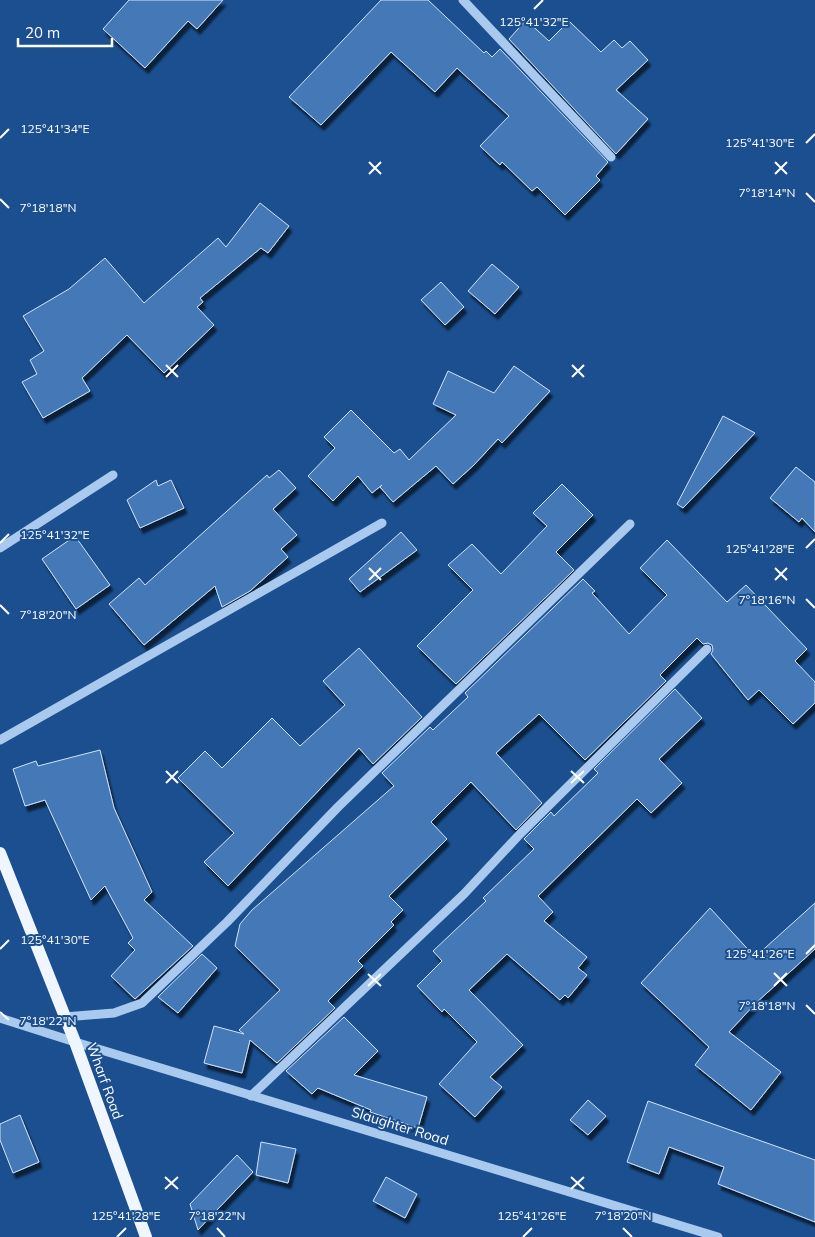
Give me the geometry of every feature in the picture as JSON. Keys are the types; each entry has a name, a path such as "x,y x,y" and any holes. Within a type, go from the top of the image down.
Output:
{"main road":[{"name":"Wharf Road","path":"0,853 75,1042 146,1237"}],"street":[{"path":"463,0 611,157"},
{"path":"0,548 113,475"},
{"path":"0,740 382,523"},
{"path":"64,1016 114,1013 142,1003 227,922 338,807 630,524"},
{"path":"251,1096 464,894 520,834 707,649"},
{"name":"Slaughter Road","path":"0,1018 718,1237"}],"building":[{"path":"129,0 223,0 197,29 188,21 145,68 103,29"},
{"path":"381,0 428,0 484,53 486,51 492,57 500,49 608,162 596,176 600,180 565,215 537,187 532,191 502,162 500,165 480,146 509,116 457,68 435,92 391,52 321,125 289,97"},
{"path":"526,20 549,41 569,21 601,52 614,40 622,48 630,41 648,60 616,90 648,119 616,154 509,39"},
{"path":"260,203 289,226 268,253 261,248 200,298 203,302 197,307 214,325 164,373 127,335 82,378 90,391 43,418 22,382 37,374 30,360 44,351 23,316 69,289 105,258 144,303 218,238 226,247"},
{"path":"492,264 519,287 495,314 468,291"},
{"path":"441,282 464,307 445,325 421,300"},
{"path":"514,366 550,391 502,443 498,439 453,484 436,466 393,502 380,487 382,485 372,493 358,476 333,501 308,476 335,448 324,437 351,410 394,453 400,449 409,460 456,415 433,404 448,371 494,393"},
{"path":"723,416 755,433 683,508 677,504"},
{"path":"796,467 815,482 815,532 802,518 799,522 770,498"},
{"path":"279,470 296,488 273,509 297,535 281,549 288,557 250,591 222,607 215,586 144,645 109,604 139,578 145,585 267,475 269,478"},
{"path":"156,480 158,486 171,480 184,508 140,528 127,500"},
{"path":"562,484 593,515 556,552 574,570 456,684 417,646 473,590 448,565 472,544 501,574 547,526 533,513"},
{"path":"401,532 417,550 360,592 349,579"},
{"path":"75,536 110,585 76,609 42,559"},
{"path":"667,540 727,602 746,585 807,649 795,661 815,682 815,703 793,724 759,690 748,700 711,654 713,650 712,645 708,643 703,644 697,638 660,675 666,681 585,760 539,714 496,753 542,803 516,830 471,782 431,822 447,839 389,896 403,910 391,922 394,925 358,961 363,966 328,1001 335,1008 277,1063 250,1040 242,1073 204,1063 214,1026 244,1034 239,1030 280,990 235,946 240,924 252,910 394,786 382,773 430,727 433,730 468,697 465,693 583,579 595,591 592,593 629,634 667,595 640,568"},
{"path":"359,648 422,717 373,764 359,748 228,886 204,862 234,833 178,778 205,751 222,768 272,718 300,746 345,705 323,681"},
{"path":"675,689 702,718 659,759 682,783 651,813 637,799 538,896 553,912 544,921 587,957 578,968 587,975 568,998 565,995 560,1000 507,954 469,990 523,1045 490,1077 502,1087 475,1117 439,1084 477,1042 444,1009 442,1012 417,986 442,961 433,951 486,901 483,898 534,849 524,839 551,812 554,816 598,773 594,769"},
{"path":"100,750 114,808 152,892 144,900 193,946 135,999 111,976 135,950 128,943 133,938 105,886 91,900 45,800 25,806 13,769 36,761 38,766"},
{"path":"815,903 815,949 756,1003 729,1032 781,1072 751,1110 695,1065 709,1047 641,983 710,908 755,957"},
{"path":"202,954 217,968 178,1013 158,997"},
{"path":"344,1017 378,1051 354,1075 427,1097 418,1128 370,1112 371,1110 318,1088 312,1094 286,1071"},
{"path":"588,1100 606,1116 588,1135 570,1120"},
{"path":"648,1101 815,1160 815,1222 718,1184 724,1167 669,1147 659,1174 627,1162"},
{"path":"20,1115 39,1162 13,1173 0,1140 0,1124"},
{"path":"261,1142 296,1149 288,1183 256,1175"},
{"path":"237,1155 253,1172 198,1230 190,1204"},
{"path":"386,1177 417,1194 405,1218 373,1201"}]}
